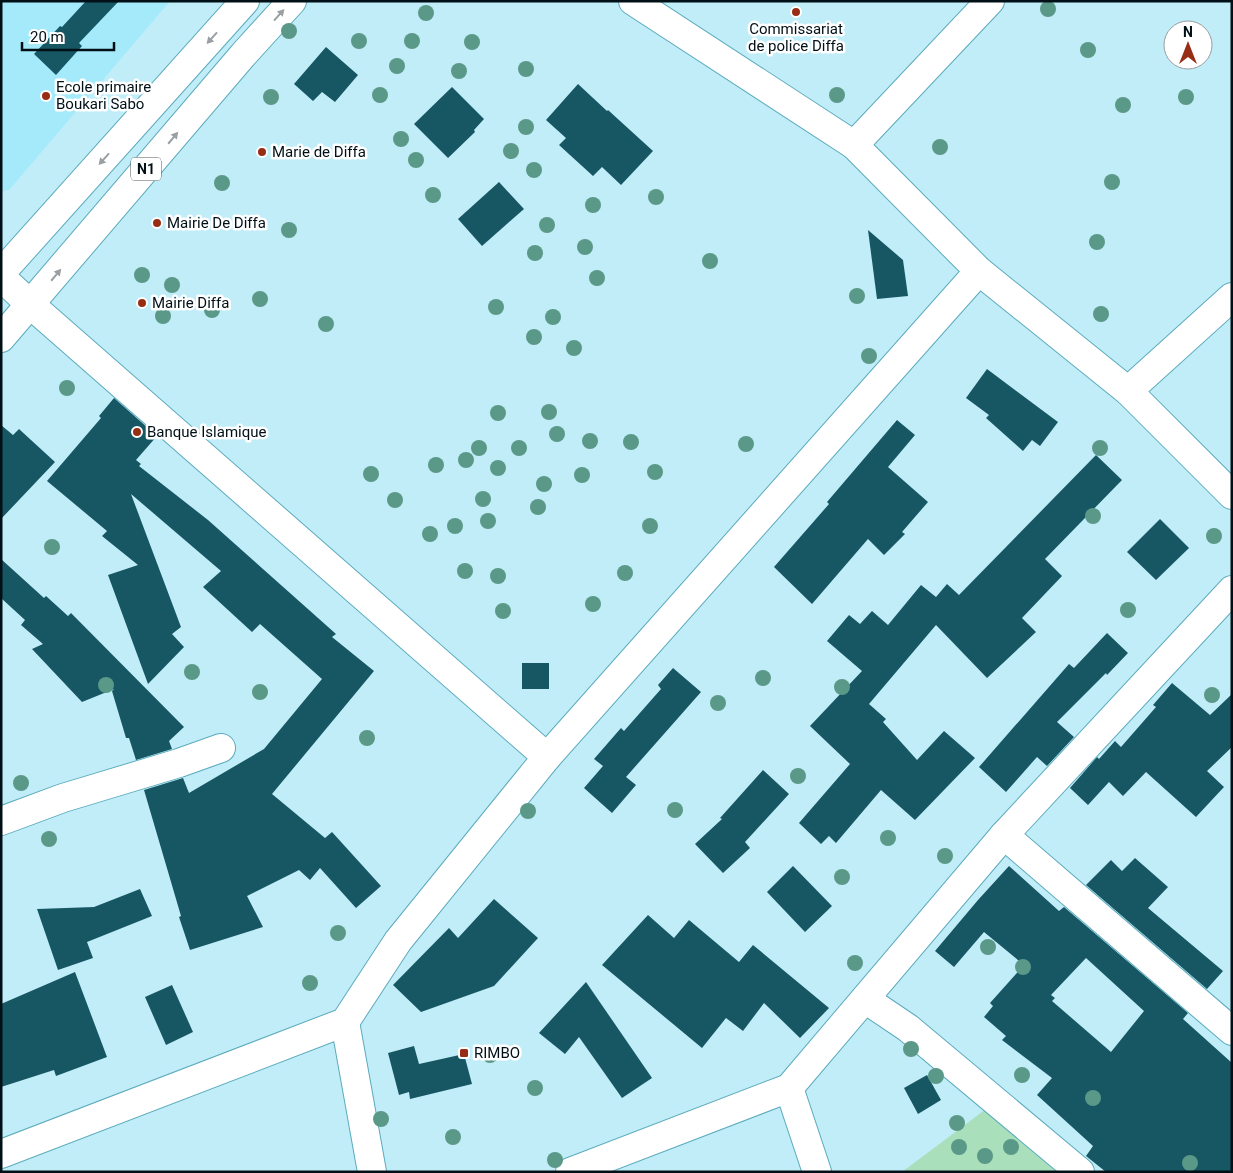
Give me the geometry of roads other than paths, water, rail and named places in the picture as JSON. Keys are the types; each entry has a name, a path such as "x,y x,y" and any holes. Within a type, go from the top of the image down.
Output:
{"main road":[{"name":"N1","path":"1,273 245,1"},
{"name":"N1","path":"1,338 236,63 292,1"},
{"path":"633,1 854,145 979,271 1128,391 1232,495"},
{"path":"854,145 990,1"},
{"path":"1,1154 345,1022 398,941 547,757 979,271"},
{"path":"1,277 547,757"},
{"path":"1128,391 1232,297"},
{"path":"570,1172 789,1088 1004,835 1232,590"},
{"path":"1,820 63,798 179,763 221,748"},
{"path":"1004,835 1232,1031"},
{"path":"865,999 908,1028 1080,1172"},
{"path":"345,1022 372,1172"},
{"path":"789,1088 817,1172"}],"place":[{"name":"Commissariat de police Diffa","path":"796,12"},
{"name":"Ecole primaire Boukari Sabo","path":"46,96"},
{"name":"Marie de Diffa","path":"262,152"},
{"name":"Mairie De Diffa","path":"157,223"},
{"name":"Mairie Diffa","path":"142,303"},
{"name":"Banque Islamique","path":"137,432"},
{"name":"RIMBO","path":"464,1053"}]}
